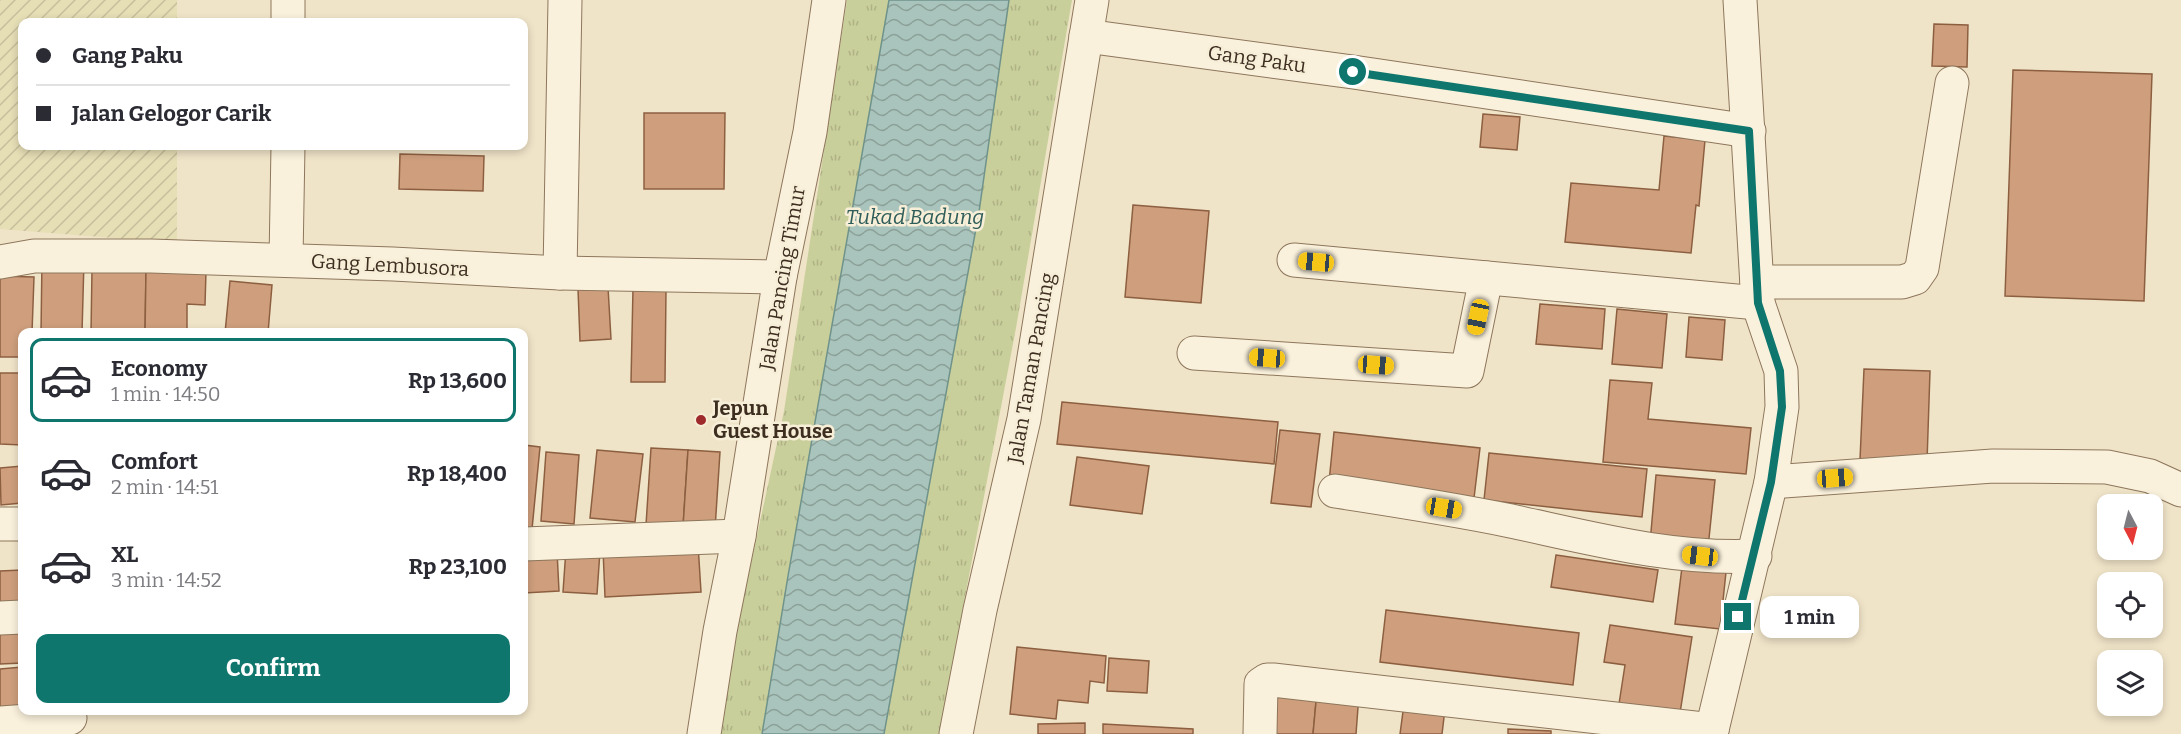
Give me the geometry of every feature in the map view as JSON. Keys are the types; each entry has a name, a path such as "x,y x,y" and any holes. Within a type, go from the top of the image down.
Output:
{"street":[{"path":"288,0 288,18"},
{"path":"560,273 565,0"},
{"name":"Jalan Pancing Timur","path":"704,734 720,631 739,536 780,277 810,132 829,0"},
{"name":"Jalan Taman Pancing","path":"956,734 980,610 1024,419 1092,0"},
{"path":"1260,734 1261,684 1267,680 1712,732 1771,482 1777,452 1782,388 1776,354 1758,293 1740,0"},
{"name":"Gang Paku","path":"1086,36 1353,72 1749,131"},
{"path":"1294,260 1486,278 1758,293 1902,282 1915,278 1922,268 1952,83"},
{"path":"286,260 288,150"},
{"name":"Gang Lembusora","path":"0,262 34,256 286,260 560,273 780,277"},
{"path":"1194,353 1467,371 1486,278"},
{"path":"1771,482 1993,466 2107,467 2150,476 2181,490"},
{"path":"1335,491 1466,512 1633,547 1700,556 1755,556"},
{"path":"0,524 18,524"},
{"path":"528,544 603,543 739,536"},
{"path":"0,618 18,616"},
{"path":"0,723 70,718"}],"shaded area":[{"path":"0,0 177,0 177,18 18,18 18,150 177,150 177,243 0,229"}],"green space":[{"path":"847,0 889,0 762,734 719,734 732,651 784,411"},
{"path":"1009,0 1072,0 1016,328 939,734 884,734 979,212"}],"water":[{"name":"Tukad Badung","path":"889,0 1009,0 979,212 884,734 762,734 788,576"}],"building":[{"path":"1934,24 1968,25 1967,67 1932,66"},
{"path":"2013,70 2152,74 2144,301 2005,296"},
{"path":"644,113 725,113 724,189 644,189"},
{"path":"1483,114 1520,117 1517,150 1480,147"},
{"path":"1664,136 1705,140 1699,206 1696,205 1691,253 1565,242 1571,183 1659,190"},
{"path":"400,154 484,156 483,191 399,189"},
{"path":"1133,205 1209,211 1201,303 1125,297"},
{"path":"42,259 84,260 82,328 41,328"},
{"path":"92,269 146,270 145,328 91,328"},
{"path":"146,270 206,271 205,305 187,304 187,328 145,328"},
{"path":"0,276 34,277 32,328 18,328 18,357 0,357"},
{"path":"230,281 272,285 268,328 225,328"},
{"path":"608,287 611,339 580,341 578,289"},
{"path":"633,288 666,289 665,382 631,382"},
{"path":"1540,304 1605,309 1602,349 1536,344"},
{"path":"1617,309 1667,314 1662,368 1612,364"},
{"path":"1689,317 1725,320 1722,360 1686,357"},
{"path":"1864,369 1930,371 1927,462 1860,460"},
{"path":"0,373 18,373 18,445 0,444"},
{"path":"1610,380 1652,383 1648,419 1751,428 1746,474 1603,462"},
{"path":"1062,402 1278,422 1274,464 1057,444"},
{"path":"1280,430 1320,434 1311,507 1271,503"},
{"path":"1334,432 1480,448 1474,498 1329,482"},
{"path":"528,446 540,447 532,529 528,529"},
{"path":"651,448 688,450 683,527 646,525"},
{"path":"597,450 643,454 635,522 590,518"},
{"path":"688,450 720,452 715,529 683,527"},
{"path":"546,452 579,455 574,524 541,521"},
{"path":"1489,453 1647,469 1642,517 1484,500"},
{"path":"1077,457 1149,466 1142,514 1070,505"},
{"path":"18,466 18,503 1,505 0,468"},
{"path":"1656,475 1715,480 1708,548 1650,543"},
{"path":"698,544 701,592 605,597 603,549"},
{"path":"566,549 600,551 597,594 563,592"},
{"path":"557,551 559,591 528,593 528,553"},
{"path":"1556,555 1658,570 1653,602 1551,587"},
{"path":"1682,567 1726,572 1720,629 1675,624"},
{"path":"18,570 18,611 0,612 0,571"},
{"path":"1386,610 1579,633 1573,685 1380,662"},
{"path":"18,623 18,663 0,664 0,624"},
{"path":"1610,625 1692,637 1680,713 1619,704 1625,665 1604,662"},
{"path":"1017,647 1106,656 1104,683 1090,681 1088,703 1058,700 1056,719 1010,714"},
{"path":"1109,658 1149,661 1147,693 1107,691"},
{"path":"18,667 18,712 0,714 0,669"},
{"path":"1278,688 1317,691 1313,734 1275,734"},
{"path":"1317,691 1359,694 1356,734 1313,734"},
{"path":"1404,704 1445,709 1442,734 1400,734"},
{"path":"1085,723 1085,734 1038,734 1038,724"},
{"path":"1103,724 1193,729 1193,734 1103,734"},
{"path":"1508,729 1551,731 1551,734 1508,734"}],"place":[{"name":"Jepun Guest House","path":"701,420"}],"route":[{"path":"1353,72 1749,131 1758,303 1780,371 1782,407 1771,482 1755,556 1738,617"}]}
